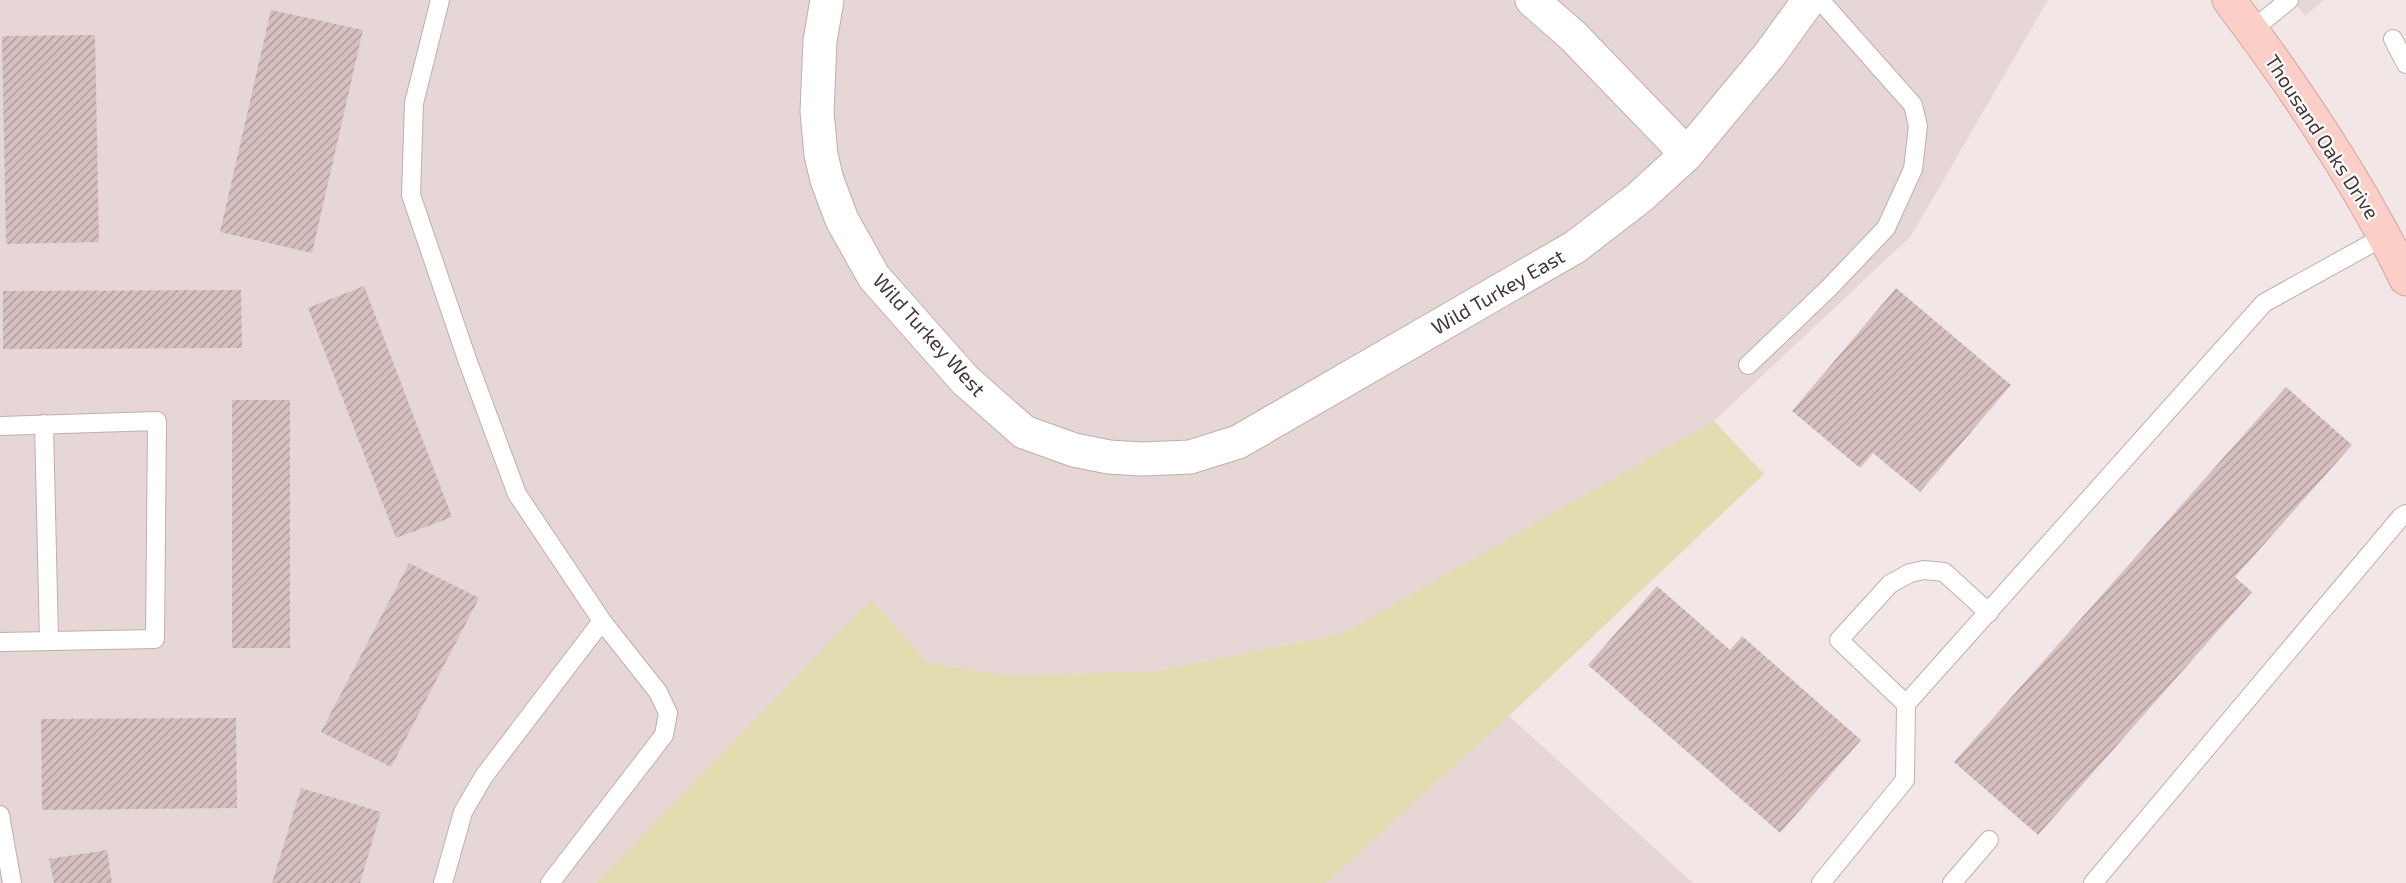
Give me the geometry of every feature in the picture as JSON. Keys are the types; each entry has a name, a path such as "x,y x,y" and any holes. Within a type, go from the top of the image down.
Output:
{"main road":[{"name":"Thousand Oaks Drive","path":"2229,0 2314,121 2385,236 2406,279"}],"street":[{"name":"Wild Turkey West","path":"827,0 820,41 817,112 821,154 827,180 842,220 874,277 965,380 1024,432 1074,450 1109,457"},
{"path":"1532,0 1574,36 1687,154"},
{"name":"Wild Turkey East","path":"1109,457 1142,459 1190,457 1238,442 1575,247 1640,197 1687,154 1770,54 1809,0"}],"lane":[{"path":"440,0 414,103 411,195 468,362 517,494 602,621 658,692 668,713 664,735 550,883"},
{"path":"1748,365 1828,289 1886,228 1913,169 1918,126 1913,105 1820,0"},
{"path":"2252,30 2289,0"},
{"path":"2393,39 2406,64"},
{"path":"1821,883 1905,780 1906,704 2264,303 2385,236"},
{"path":"0,426 157,421 155,639 0,642"},
{"path":"44,424 49,641"},
{"path":"2093,883 2400,517 2406,514"},
{"path":"1906,704 1839,640 1890,584 1910,573 1924,570 1944,572 1989,613"},
{"path":"443,883 463,812 484,776 602,621"},
{"path":"0,815 12,883"},
{"path":"1952,883 1989,840"}],"shaded area":[{"path":"0,0 2048,0 1911,236 1714,421 1344,633 1158,671 1010,676 928,663 871,600 596,883 0,883"},
{"path":"2292,0 2324,0 2305,16"},
{"path":"1714,421 1764,474 1509,716 1326,883 596,883 871,600 928,663 1010,676 1158,671 1344,633"},
{"path":"1509,716 1693,883 1326,883"}],"building":[{"path":"271,10 363,30 312,253 220,232"},
{"path":"95,35 99,242 6,244 2,36"},
{"path":"364,286 452,517 396,538 308,308"},
{"path":"1896,288 2011,385 1920,492 1873,453 1860,468 1792,411"},
{"path":"241,290 242,348 3,349 3,291"},
{"path":"2286,387 2352,445 2235,577 2252,592 2038,835 1954,762"},
{"path":"232,400 290,400 290,648 232,648"},
{"path":"409,563 479,598 391,767 321,732"},
{"path":"1657,586 1730,650 1742,636 1861,740 1780,833 1588,665"},
{"path":"236,718 237,808 42,810 41,719"},
{"path":"301,788 381,812 360,883 272,883"},
{"path":"107,850 112,883 54,883 49,859"}]}
